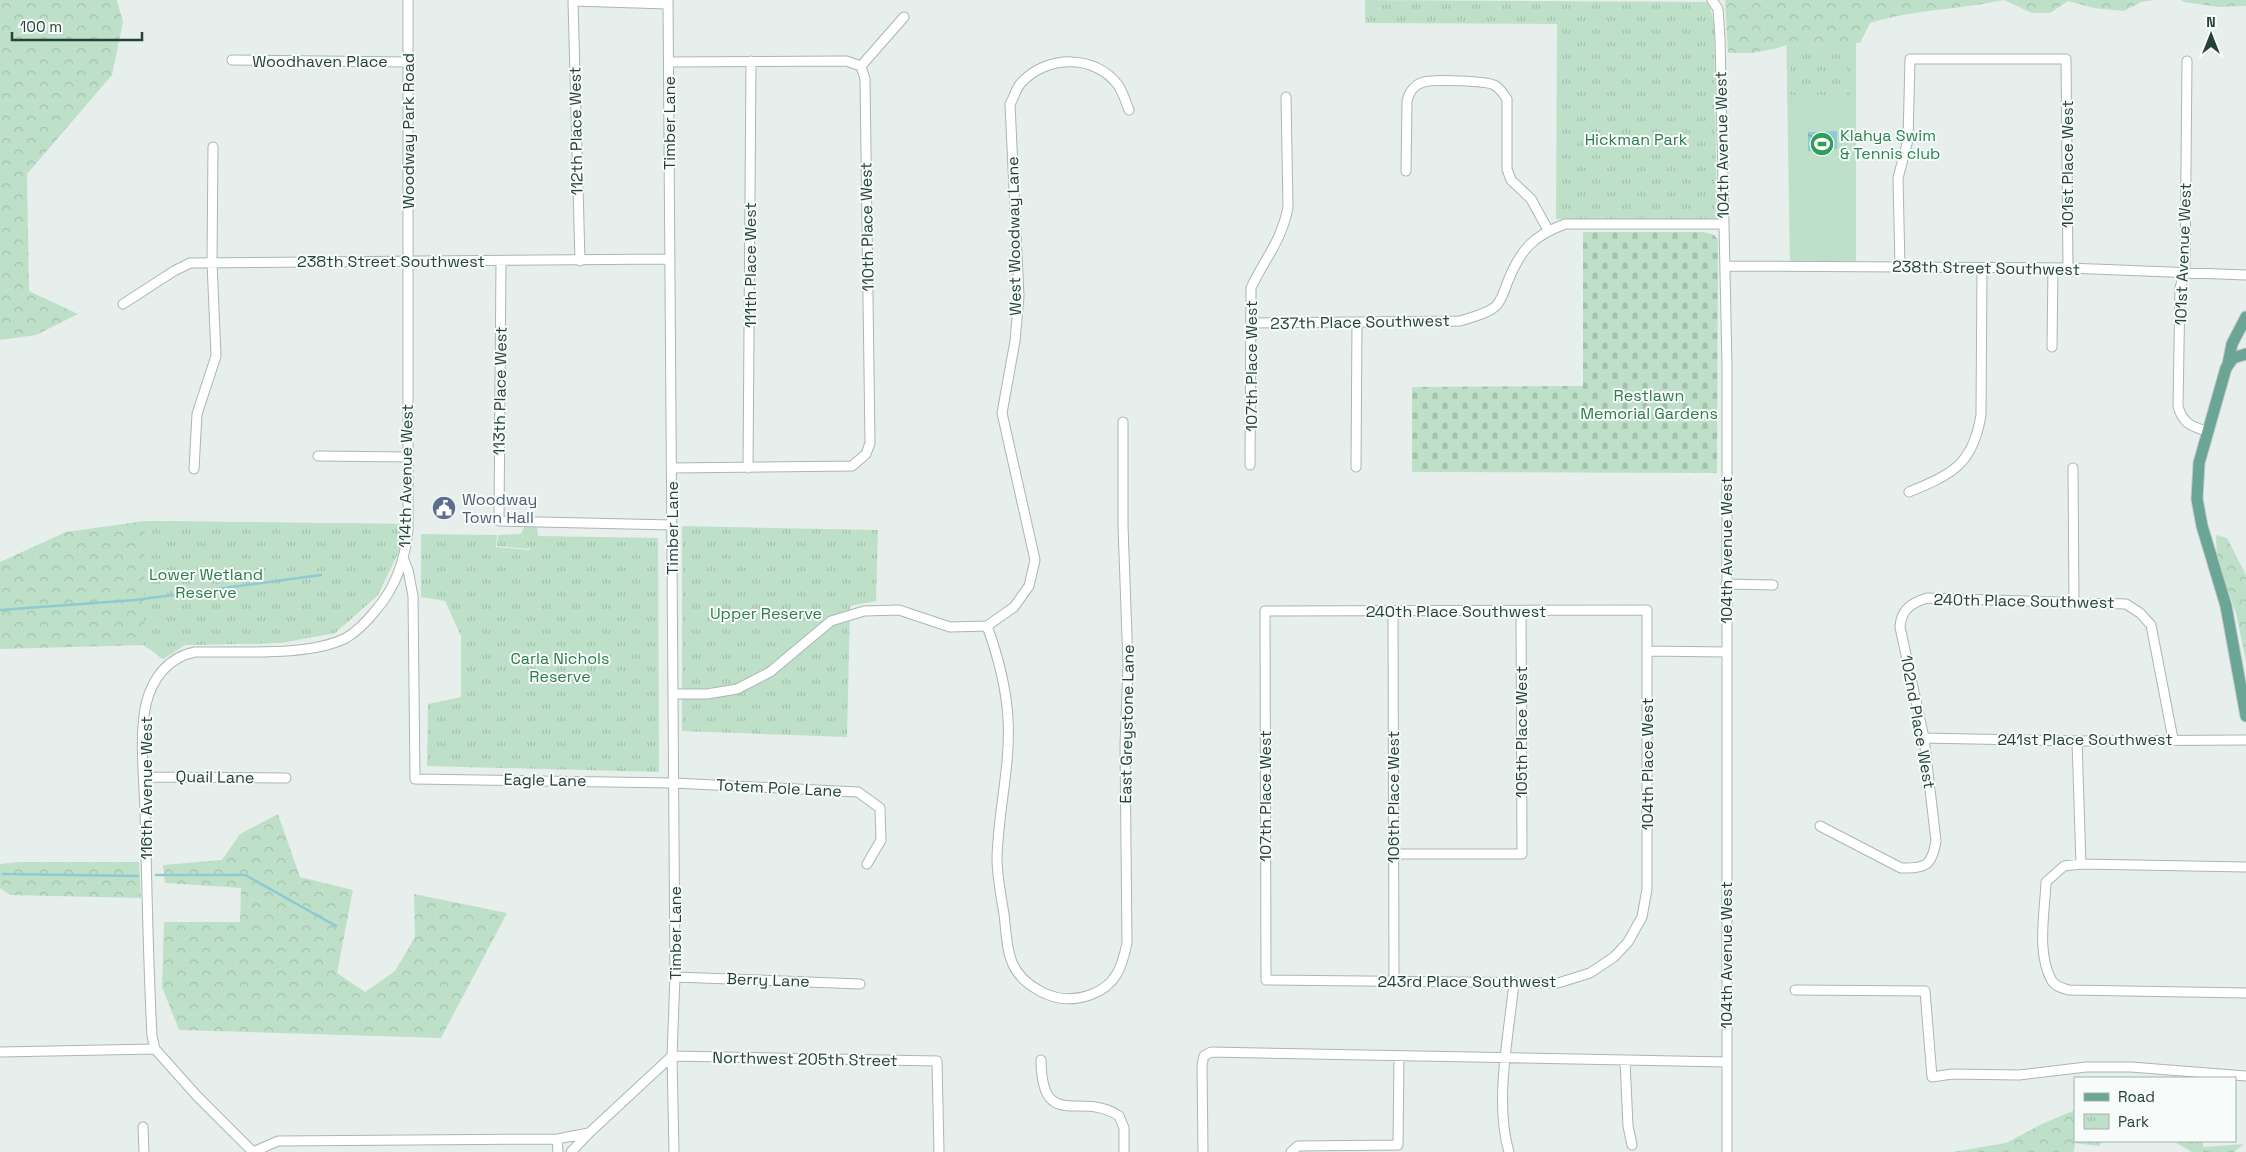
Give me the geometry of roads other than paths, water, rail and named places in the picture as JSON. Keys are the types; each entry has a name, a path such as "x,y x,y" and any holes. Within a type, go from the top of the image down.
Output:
{"main road":[{"path":"2246,317 2232,344 2228,364 2206,430 2197,479 2198,506 2226,606 2246,716"},
{"path":"2228,364 2236,356 2246,354"}],"street":[{"name":"Woodway Park Road","path":"407,261 408,0"},
{"name":"104th Avenue West","path":"1712,0 1718,9 1720,38 1726,266 1727,1152"},
{"path":"573,1 668,2"},
{"name":"112th Place West","path":"573,1 580,261"},
{"name":"Timber Lane","path":"668,2 674,782 675,977 672,1056 674,1152"},
{"path":"669,62 846,61 861,66 904,17"},
{"name":"101st Place West","path":"1900,267 1898,178 1908,140 1910,58 2066,59 2068,268"},
{"name":"Woodhaven Place","path":"232,60 407,62"},
{"name":"101st Avenue West","path":"2187,60 2185,271 2180,288 2178,406 2182,417 2192,427 2206,430"},
{"name":"111th Place West","path":"748,468 751,61"},
{"name":"West Woodway Lane","path":"987,626 1014,607 1029,586 1035,560 1002,413 1015,341 1019,296 1010,104 1021,83 1040,69 1062,61 1083,62 1102,72 1118,85 1129,110"},
{"name":"110th Place West","path":"748,468 852,466 866,454 870,442 865,79 861,66"},
{"path":"1406,171 1407,101 1410,92 1425,81 1482,81 1493,84 1502,90 1507,99 1506,151 1507,169 1511,180 1531,199 1548,230"},
{"name":"107th Place West","path":"1250,465 1251,288 1259,270 1272,253 1284,226 1288,208 1286,97"},
{"path":"194,469 197,414 216,356 212,262 213,147"},
{"name":"237th Place Southwest","path":"1251,323 1460,321 1497,305 1522,252 1534,239 1548,230 1565,224 1724,224"},
{"name":"238th Street Southwest","path":"123,304 174,270 190,263 670,259"},
{"name":"114th Avenue West","path":"407,261 408,530 404,560 408,570 412,596 415,779"},
{"name":"113th Place West","path":"502,261 499,520 672,525"},
{"name":"238th Street Southwest","path":"1726,266 2068,268 2185,271 2246,275"},
{"path":"1909,492 1941,479 1954,469 1964,459 1978,438 1981,416 1982,268"},
{"path":"2052,347 2053,268"},
{"path":"1356,467 1357,322"},
{"name":"East Greystone Lane","path":"987,626 1000,669 1008,719 997,859 1009,958 1020,978 1031,987 1051,997 1077,1000 1098,993 1117,977 1122,967 1127,943 1125,745 1128,665 1123,526 1123,422"},
{"path":"318,456 408,457"},
{"path":"672,468 748,468"},
{"path":"2073,468 2074,602"},
{"name":"116th Avenue West","path":"155,1049 152,1036 150,1000 144,777 146,705 156,678 173,660 182,654 195,652 308,650 338,641 365,624 384,601 404,560"},
{"path":"1726,584 1773,585"},
{"name":"240th Place Southwest","path":"1907,608 1917,601 1927,598 2126,604 2140,612 2151,625 2173,739"},
{"name":"102nd Place West","path":"1820,826 1901,868 1916,869 1927,865 1934,855 1936,841 1924,738 1900,627 1900,617 1907,608"},
{"path":"673,694 707,694 737,689 770,672 831,621 864,611 899,610 950,627 987,626"},
{"name":"240th Place Southwest","path":"1265,611 1647,610"},
{"name":"104th Place West","path":"1642,917 1647,889 1647,610"},
{"name":"107th Place West","path":"1265,611 1266,980"},
{"name":"106th Place West","path":"1393,611 1394,982"},
{"name":"105th Place West","path":"1394,854 1522,854 1521,611"},
{"path":"1647,651 1726,652"},
{"name":"241st Place Southwest","path":"1924,738 2077,741 2246,740"},
{"path":"2077,741 2081,864"},
{"name":"Quail Lane","path":"144,777 286,778"},
{"name":"Eagle Lane","path":"415,779 674,782"},
{"name":"Totem Pole Lane","path":"674,782 858,792 880,808 881,840 867,864"},
{"path":"2246,867 2081,864 2064,866 2046,882 2044,947 2052,982 2059,987 2069,990 2246,993"},
{"name":"243rd Place Southwest","path":"1266,980 1558,983 1590,973 1614,957 1628,942 1642,917"},
{"name":"Berry Lane","path":"675,977 860,984"},
{"path":"1509,1152 1503,1132 1501,1100 1514,982"},
{"path":"1795,990 1924,991 1932,1077 1952,1074 2019,1074 2086,1067 2131,1067 2246,1076"},
{"path":"0,1052 155,1049 197,1096 253,1152 278,1141 558,1139 589,1133"},
{"path":"1203,1152 1204,1056 1211,1052 1726,1062"},
{"path":"571,1152 672,1056"},
{"name":"Northwest 205th Street","path":"672,1056 937,1061 939,1152"},
{"path":"1291,1152 1298,1146 1398,1145 1399,1056"},
{"path":"1041,1060 1041,1079 1049,1099 1059,1105 1098,1108 1114,1113 1122,1122 1124,1152"},
{"path":"1625,1061 1628,1126 1632,1145"},
{"path":"143,1127 144,1152"},
{"path":"558,1139 558,1152"}],"water":[{"path":"1837,131 1837,149 1812,149 1808,151 1808,132"}],"waterway":[{"path":"0,610 135,600 321,575"},
{"path":"3,874 138,876"},
{"path":"156,875 245,875 336,926"}],"place":[{"name":"Klahya Swim & Tennis club","path":"1822,144"},
{"name":"Woodway Town Hall","path":"444,508"}],"park label":[{"name":"Hickman Park","path":"1636,139"},
{"name":"Restlawn Memorial Gardens","path":"1649,404"},
{"name":"Lower Wetland Reserve","path":"206,583"},
{"name":"Upper Reserve","path":"766,613"},
{"name":"Carla Nichols Reserve","path":"560,667"}]}
